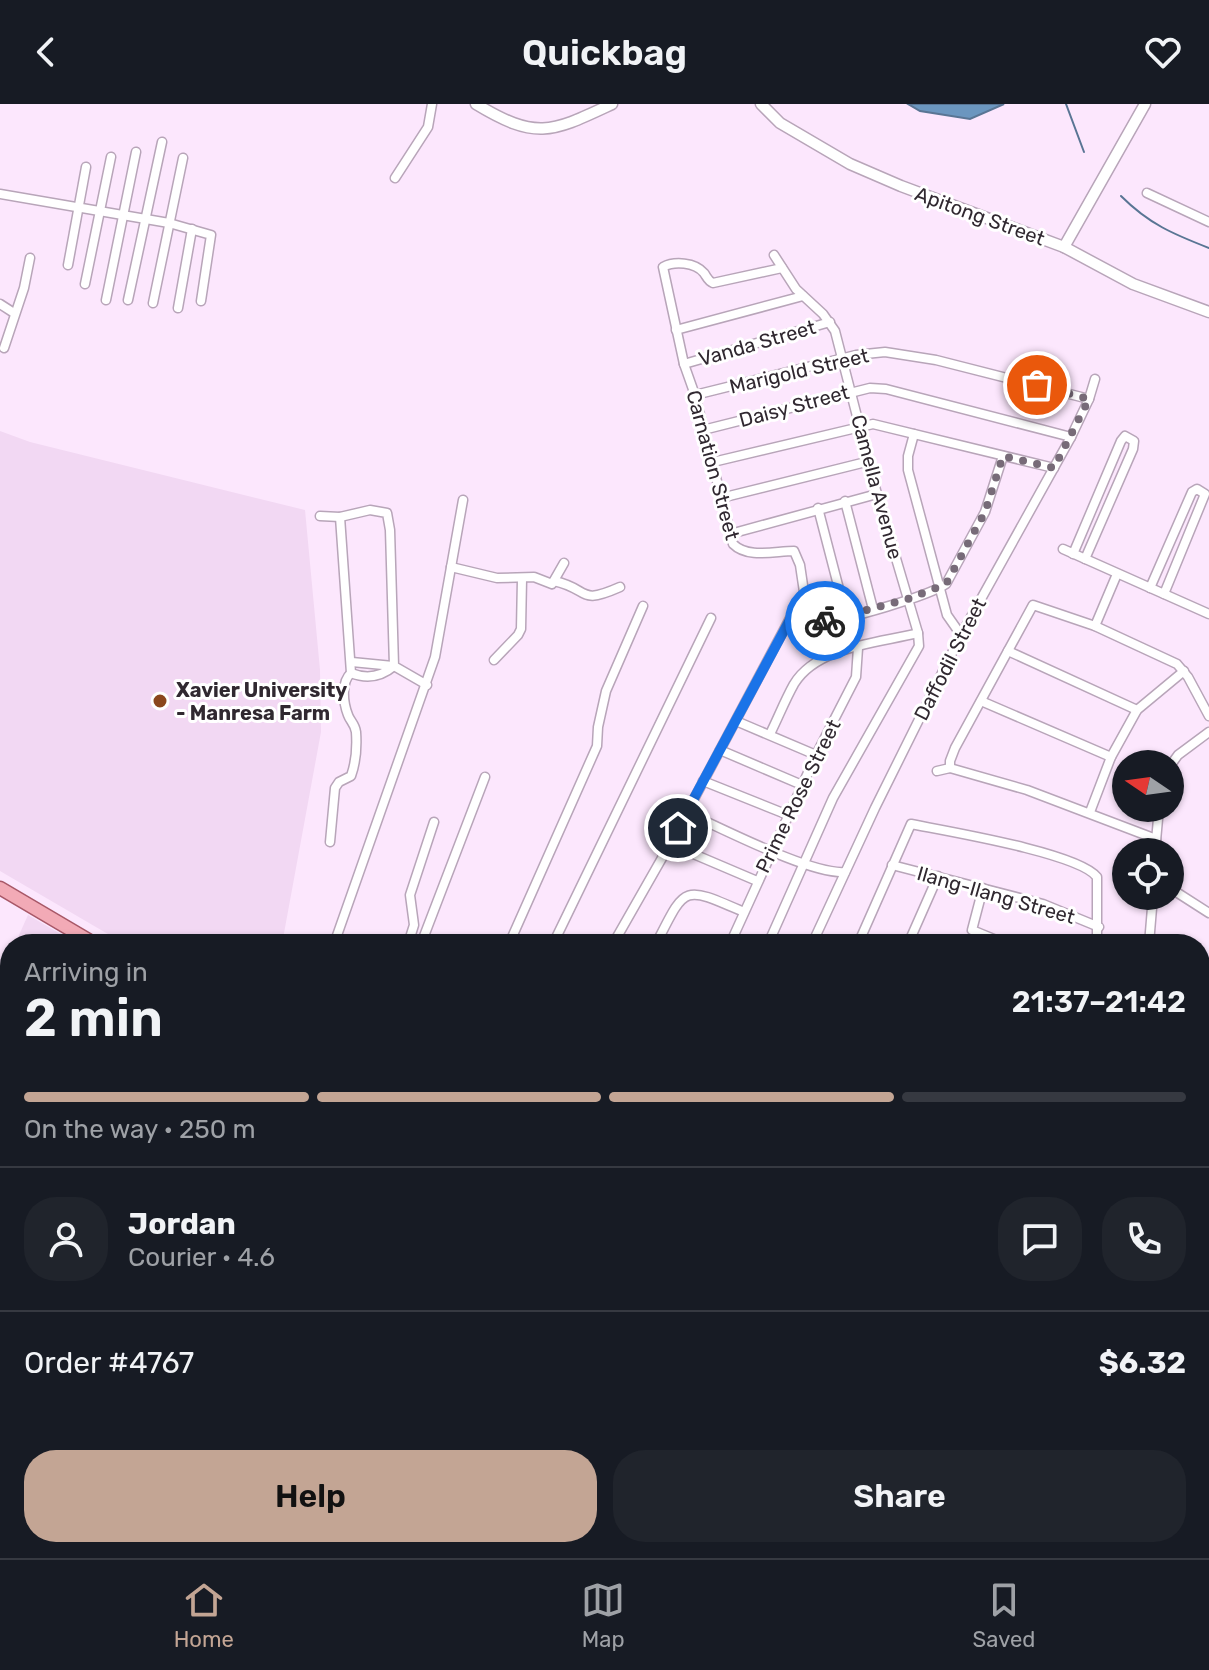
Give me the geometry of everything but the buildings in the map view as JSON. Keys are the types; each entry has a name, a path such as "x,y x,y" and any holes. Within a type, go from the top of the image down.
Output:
{"main road":[{"path":"0,888 78,934"}],"street":[{"path":"395,178 428,127 432,104"},
{"path":"476,104 537,130 563,127 612,104"},
{"name":"Apitong Street","path":"761,104 789,129 850,164 1064,247 1133,284 1209,312"},
{"path":"1064,247 1145,104"},
{"path":"128,300 162,142"},
{"path":"106,300 136,152"},
{"path":"85,284 111,157"},
{"path":"153,303 183,158"},
{"path":"68,265 86,167"},
{"path":"1147,193 1209,222"},
{"path":"0,194 169,223 211,235 201,301"},
{"path":"178,308 192,229"},
{"name":"Camella Avenue","path":"774,255 803,296 830,322 844,358 877,494 918,633"},
{"path":"4,348 24,288 30,258"},
{"name":"Carnation Street","path":"619,934 804,592 796,553 760,553 737,548 733,544 695,395 684,364 663,267 673,263 688,265 702,270 706,280 713,283 782,268"},
{"path":"676,330 803,296"},
{"path":"0,304 14,313"},
{"name":"Vanda Street","path":"684,364 830,322"},
{"name":"Marigold Street","path":"695,395 870,353 902,354 960,366 1089,399"},
{"name":"Daffodil Street","path":"817,934 961,635 1071,437 1095,379"},
{"name":"Daisy Street","path":"703,430 852,391 886,389 1071,437"},
{"path":"713,462 861,426 878,425 1054,468"},
{"path":"914,434 908,470 939,589 950,621 961,635"},
{"path":"1073,554 1121,441 1125,436 1131,438 1134,441 1133,449 1085,559"},
{"path":"794,612 823,621 939,589 950,579 978,528 991,498 1003,456"},
{"path":"721,498 870,461"},
{"path":"1150,588 1192,492 1197,489 1202,491 1205,494 1164,594"},
{"path":"730,534 877,494"},
{"path":"338,934 427,685 435,657 463,500"},
{"path":"845,501 873,609"},
{"path":"818,508 846,616"},
{"path":"320,516 340,517 370,510 384,512 388,516 394,666"},
{"path":"330,842 335,790 339,782 351,776 356,757 356,732 348,716 344,689 352,662 346,628 340,517"},
{"path":"1063,549 1209,614"},
{"path":"451,567 497,578 534,577 550,584 564,563"},
{"path":"1095,626 1117,574"},
{"path":"494,660 521,629 522,579"},
{"path":"554,581 588,596 597,596 620,587"},
{"path":"950,768 955,748 1033,605 1095,626 1170,661 1184,671 1209,716"},
{"path":"513,934 597,746 606,691 643,606"},
{"path":"558,934 711,618"},
{"path":"770,734 795,682 828,656 918,633 917,653 833,798 772,934"},
{"name":"Prime Rose Street","path":"734,934 816,755 856,677 858,648"},
{"path":"1008,651 1137,710"},
{"path":"352,662 394,666 427,685"},
{"path":"351,673 370,677 385,673 394,666"},
{"path":"1090,812 1111,757 1137,710 1184,671"},
{"path":"981,701 1111,757"},
{"path":"736,721 816,755"},
{"path":"1184,751 1209,732"},
{"path":"720,750 802,785"},
{"path":"937,771 950,768 1027,790 1154,838"},
{"path":"425,934 485,777"},
{"path":"703,781 788,815"},
{"path":"685,812 803,864 831,872 845,872"},
{"path":"412,934 410,895 434,822"},
{"path":"862,934 911,824 1047,854 1095,874 1098,934"},
{"path":"670,844 757,881"},
{"name":"Ilang-Ilang Street","path":"892,865 1043,904 1099,927"},
{"path":"912,934 938,876"},
{"path":"981,934 972,930 983,888"},
{"path":"661,934 675,907 686,894 706,896 744,912"},
{"path":"1184,897 1209,913"},
{"path":"1150,934 1152,910"}],"shaded area":[{"name":"Xavier University - Manresa Farm","path":"0,431 30,442 305,510 320,670 321,732 284,934 108,934 0,871"},
{"path":"28,915 61,934 19,934"}],"water":[{"path":"908,104 1004,104 970,119 920,111"}],"waterway":[{"path":"1066,104 1084,152"},
{"path":"1121,196 1162,227 1209,248"}],"way so far":[{"path":"825,621 908,599 946,584 978,528 991,498 1003,456 1054,468 1089,399 1037,385"}],"place":[{"name":"Xavier University - Manresa Farm","path":"160,701"}],"route":[{"path":"678,828 794,612 825,621"}]}
